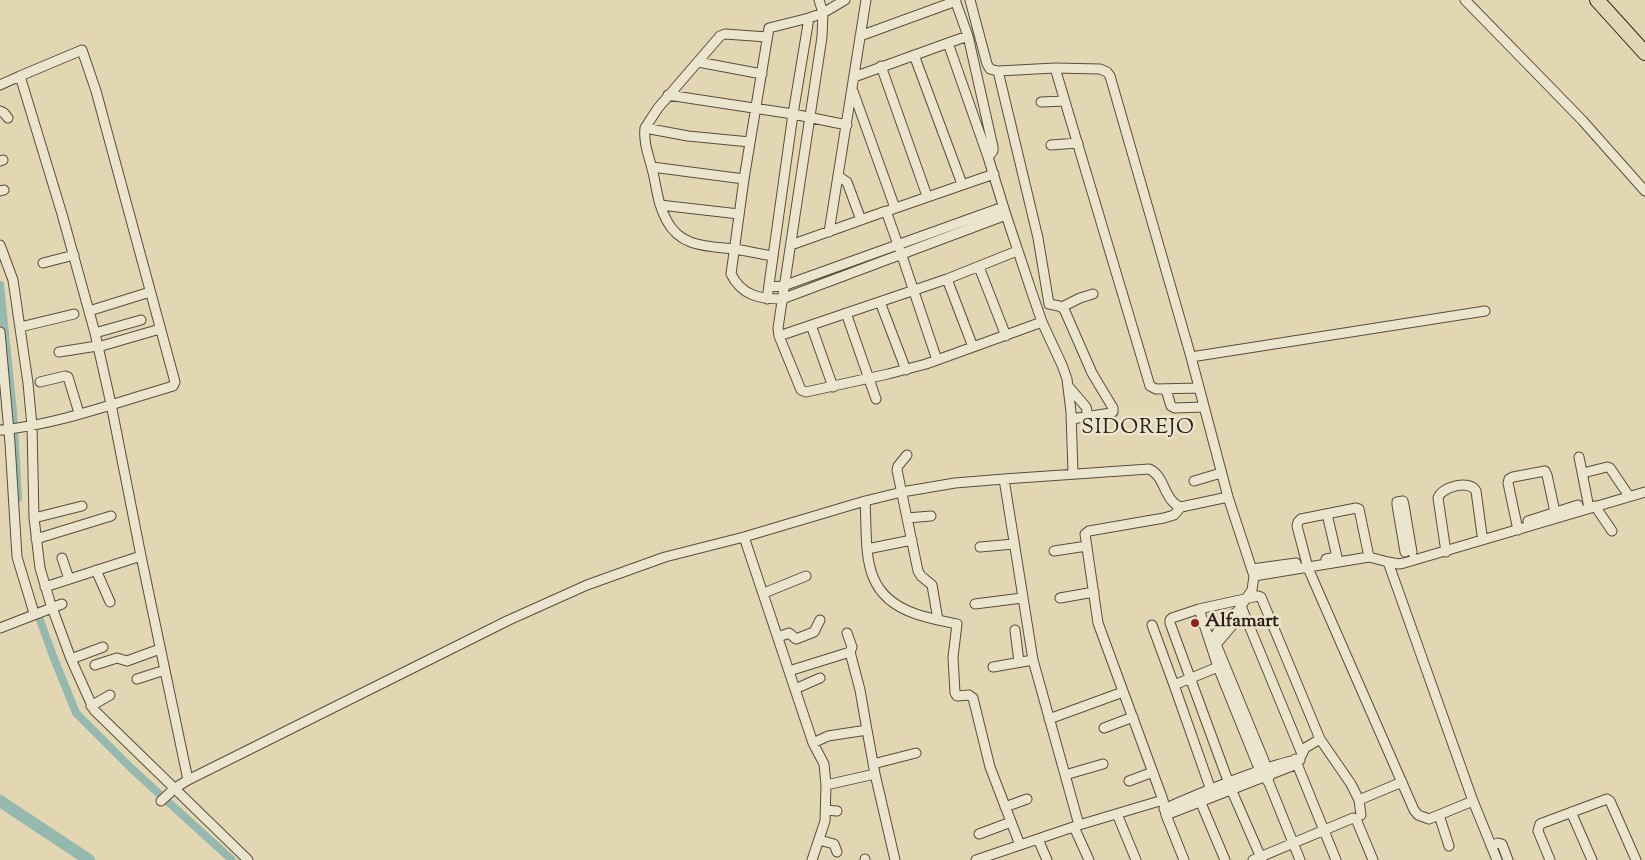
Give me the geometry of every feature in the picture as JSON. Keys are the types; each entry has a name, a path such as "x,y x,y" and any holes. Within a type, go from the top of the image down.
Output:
{"highway":[{"path":"1597,0 1645,53"},
{"path":"1608,0 1645,40"}],"street":[{"path":"814,0 820,54 783,286 779,336 800,390 806,392 833,387 906,370 1042,322"},
{"path":"768,299 793,114 819,0"},
{"path":"845,0 816,15 771,26 768,29 757,108 738,214 731,274 750,295 759,298 782,299 900,249"},
{"path":"829,232 866,0"},
{"path":"860,36 956,0 968,36 993,148 988,157"},
{"path":"970,0 990,70 1100,69 1110,76 1253,580 1237,619 1228,625 1213,643"},
{"path":"1466,0 1582,120 1645,191"},
{"path":"767,37 720,36 658,108 645,128 645,144 660,205 670,226 686,240 696,245 735,249 773,256"},
{"path":"854,77 968,36"},
{"path":"948,43 994,174 1004,211 1042,322 1062,364 1068,385 1073,473"},
{"path":"0,85 80,50 84,51 175,379 175,384 111,404 30,426 6,429"},
{"path":"914,55 962,184"},
{"path":"698,62 762,74"},
{"path":"882,66 927,196"},
{"path":"1055,68 1150,386 1166,390 1199,388"},
{"path":"998,71 1038,238 1049,304"},
{"path":"20,76 74,255 95,333 188,780"},
{"path":"852,90 895,208"},
{"path":"668,95 809,116 847,124"},
{"path":"1041,102 1065,101"},
{"path":"0,111 8,118"},
{"path":"645,128 688,136 750,142"},
{"path":"1051,145 1078,143"},
{"path":"652,167 744,179"},
{"path":"791,245 994,174"},
{"path":"838,176 847,182 861,220"},
{"path":"660,205 738,214"},
{"path":"769,287 783,286 900,249 1004,211"},
{"path":"886,212 937,360"},
{"path":"0,245 5,269 13,280 20,327 30,426 34,518 40,568 51,607 71,659 91,706 173,790 248,860"},
{"path":"779,336 947,279 1017,251"},
{"path":"43,263 74,255"},
{"path":"979,267 1006,336"},
{"path":"947,279 973,347"},
{"path":"89,311 150,292"},
{"path":"1037,306 1049,304 1062,307 1093,294"},
{"path":"880,302 906,370"},
{"path":"1062,307 1092,373 1113,408 1111,413 1071,419"},
{"path":"1191,357 1485,311"},
{"path":"846,313 876,399"},
{"path":"20,327 74,314"},
{"path":"95,333 141,320"},
{"path":"811,325 833,387"},
{"path":"59,352 98,346 160,329"},
{"path":"0,332 16,557 35,613"},
{"path":"40,382 65,376 68,377 79,413"},
{"path":"1068,385 1086,407 1088,416"},
{"path":"1166,390 1171,406 1175,408 1204,407"},
{"path":"908,455 898,466 897,470 918,571 932,585 938,620"},
{"path":"1579,457 1590,505 1612,531"},
{"path":"1582,473 1607,467 1610,468 1627,493"},
{"path":"162,800 188,780 469,639 578,589 665,556 744,537 902,492 1004,479 1073,473 1149,470 1154,471 1174,504 1182,507"},
{"path":"1518,527 1508,483 1513,477 1545,471 1555,512"},
{"path":"1194,480 1222,473"},
{"path":"1004,479 1032,660 1065,775 1076,826 1088,860"},
{"path":"1446,549 1438,498 1439,493 1444,490 1468,484 1474,487 1482,534"},
{"path":"1392,561 1414,554 1446,549 1627,493 1645,492"},
{"path":"1184,860 1097,620 1086,532 1164,518 1174,515 1182,507 1228,497"},
{"path":"863,502 868,565 872,576 887,597 898,606 916,614 958,624 953,657 955,693 957,696 969,694 973,698 990,767 1020,845"},
{"path":"1446,549 1482,534 1518,527 1555,512 1590,505"},
{"path":"34,518 82,506"},
{"path":"1368,554 1359,509 1300,519 1298,522 1297,526 1307,565 1418,815 1429,819 1473,801"},
{"path":"1327,514 1336,557"},
{"path":"36,539 111,516"},
{"path":"908,518 931,516"},
{"path":"744,537 788,671 814,744 824,764 826,785 825,821 812,860"},
{"path":"867,549 912,540"},
{"path":"980,547 1014,544"},
{"path":"1054,551 1087,546"},
{"path":"1253,580 1336,557 1368,554 1399,564 1414,554"},
{"path":"1307,565 1368,554"},
{"path":"45,587 141,556"},
{"path":"62,558 70,579"},
{"path":"1392,561 1473,801 1497,860"},
{"path":"96,570 110,602"},
{"path":"764,594 806,576"},
{"path":"1060,598 1094,592"},
{"path":"1361,816 1359,800 1351,784 1320,739 1261,597 1258,596 1241,606 1200,609 1170,620 1258,859 1355,818 1373,860"},
{"path":"974,604 1022,598"},
{"path":"0,628 62,604"},
{"path":"1241,606 1336,860"},
{"path":"1200,609 1225,676 1300,860"},
{"path":"778,637 789,634 796,639 814,632 820,620"},
{"path":"1152,626 1212,793"},
{"path":"1015,630 1019,662"},
{"path":"847,633 852,647 850,652 862,697 873,764 894,860"},
{"path":"1213,643 1218,667 1225,676"},
{"path":"71,659 103,647"},
{"path":"95,665 117,658 127,661 160,648"},
{"path":"788,671 850,652"},
{"path":"993,667 1032,660"},
{"path":"1174,685 1218,667"},
{"path":"137,679 165,670"},
{"path":"795,689 820,678"},
{"path":"1049,719 1123,692"},
{"path":"91,706 110,695"},
{"path":"1104,728 1133,717"},
{"path":"814,744 828,736 868,732"},
{"path":"976,860 1076,826 1117,814 1164,808 1266,775 1298,759 1305,748 1320,739"},
{"path":"873,764 916,753"},
{"path":"1065,775 1102,764"},
{"path":"1129,781 1153,772"},
{"path":"826,785 875,774"},
{"path":"1359,800 1402,782"},
{"path":"1199,798 1225,860"},
{"path":"1005,807 1027,799"},
{"path":"1550,860 1538,827 1540,824 1607,799 1610,801 1636,860"},
{"path":"826,810 837,811"},
{"path":"1571,812 1592,860"},
{"path":"1117,814 1136,860"},
{"path":"1440,815 1449,846"},
{"path":"979,834 1011,822"},
{"path":"1038,839 1047,860"},
{"path":"819,840 834,844 837,852"},
{"path":"1491,846 1498,843 1502,844 1508,860"},
{"path":"1004,850 1009,860"}],"waterway":[{"path":"0,285 13,412 18,498"},
{"path":"36,609 76,713 132,769 232,860"},
{"path":"0,801 89,860"}],"place":[{"name":"Alfamart","path":"1195,623"}],"district":[{"name":"SIDOREJO","path":"1138,429"}]}
